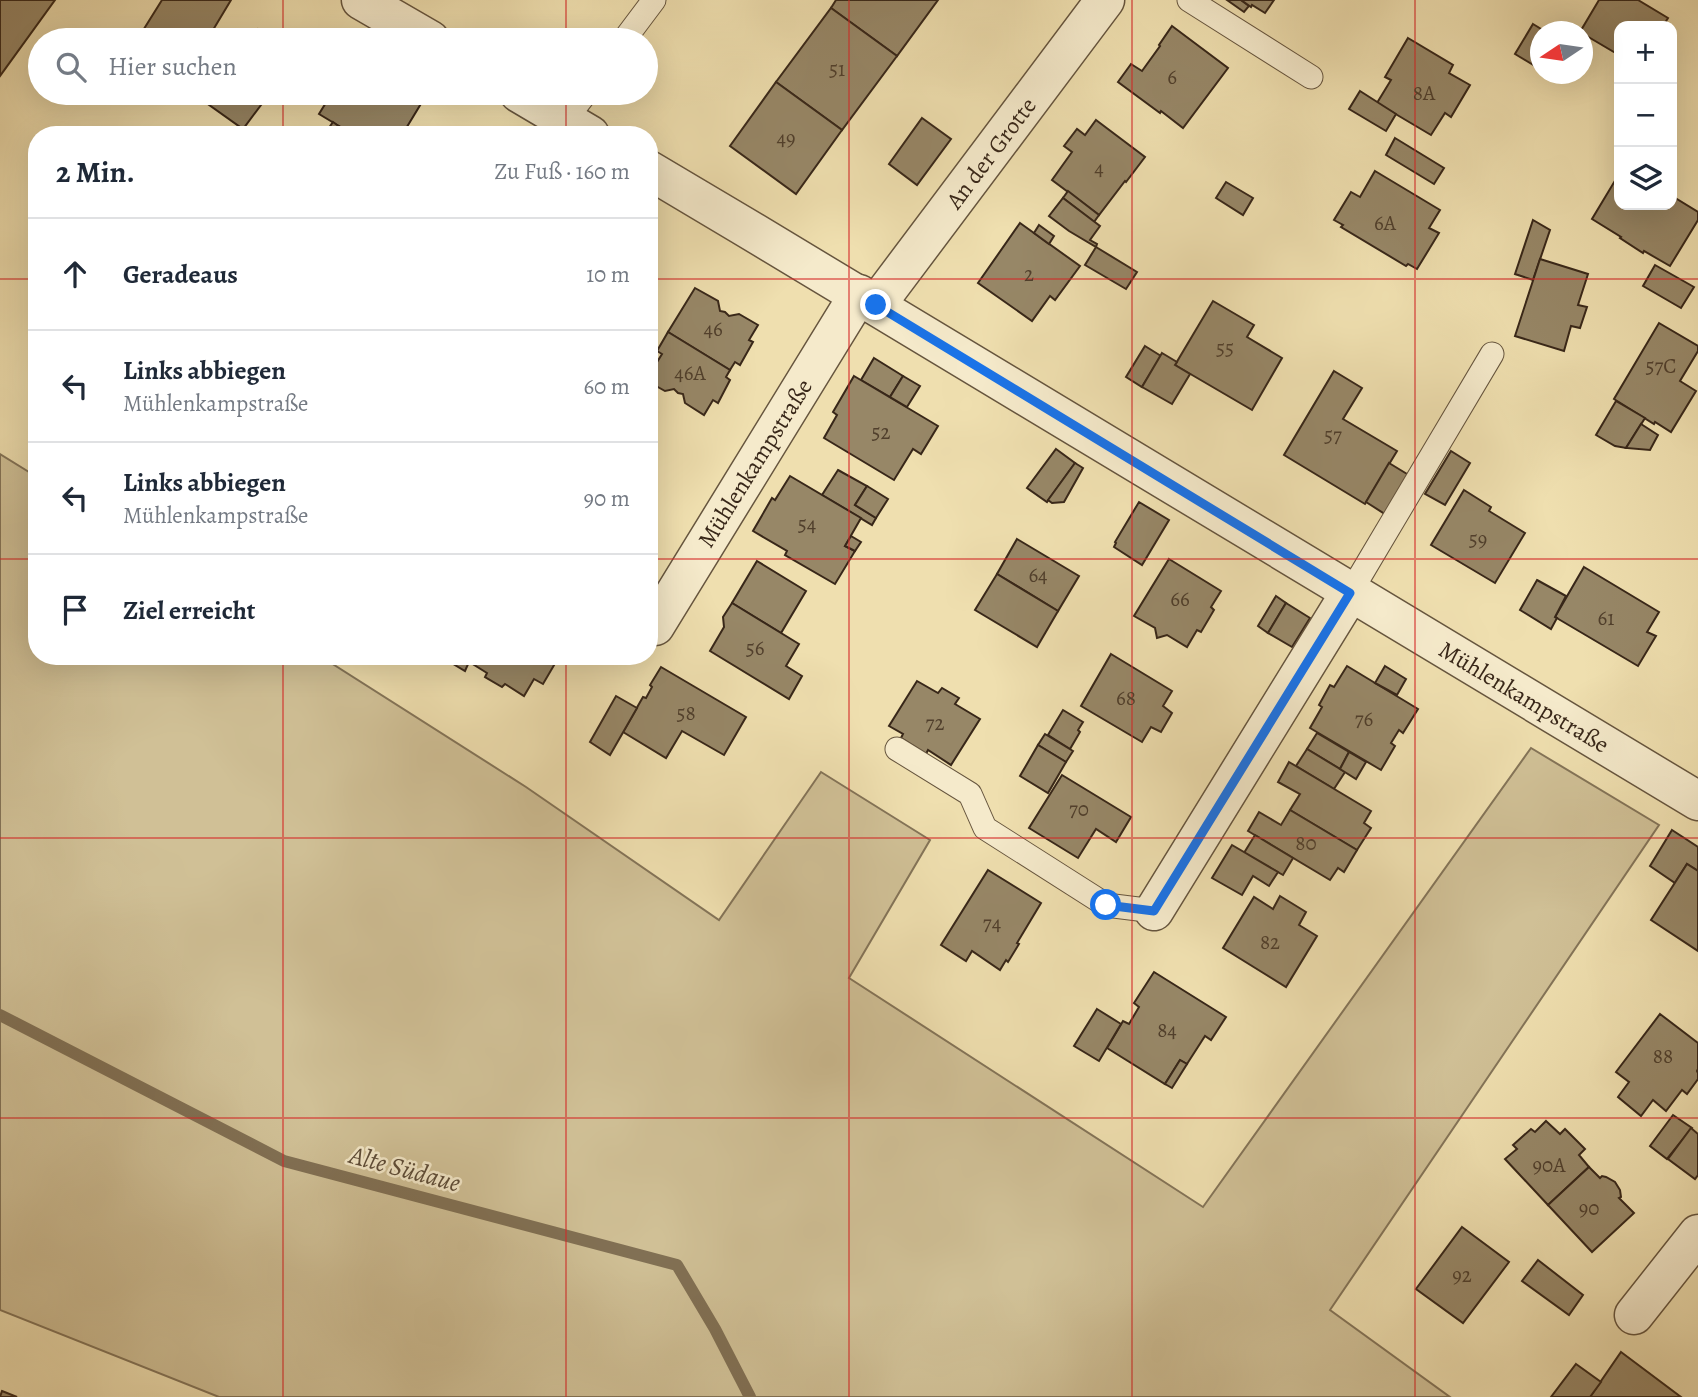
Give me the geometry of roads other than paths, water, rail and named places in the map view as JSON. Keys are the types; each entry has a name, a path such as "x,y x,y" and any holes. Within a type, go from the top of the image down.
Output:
{"street":[{"path":"361,0 409,28"},
{"name":"An der Grotte","path":"867,300 1105,0"},
{"path":"551,105 580,116"},
{"name":"Mühlenkampstraße","path":"658,175 1698,801"},
{"name":"Mühlenkampstraße","path":"658,621 867,300"},
{"path":"1154,911 1350,593"},
{"path":"1634,1315 1698,1234"}],"lane":[{"path":"633,28 654,0"},
{"path":"1189,0 1311,77"},
{"path":"1350,593 1492,354"},
{"path":"897,749 970,794 985,828 1106,905 1154,911"}],"waterway":[{"name":"Alte Südaue","path":"0,1015 284,1161 677,1265 715,1329 750,1397"}]}
